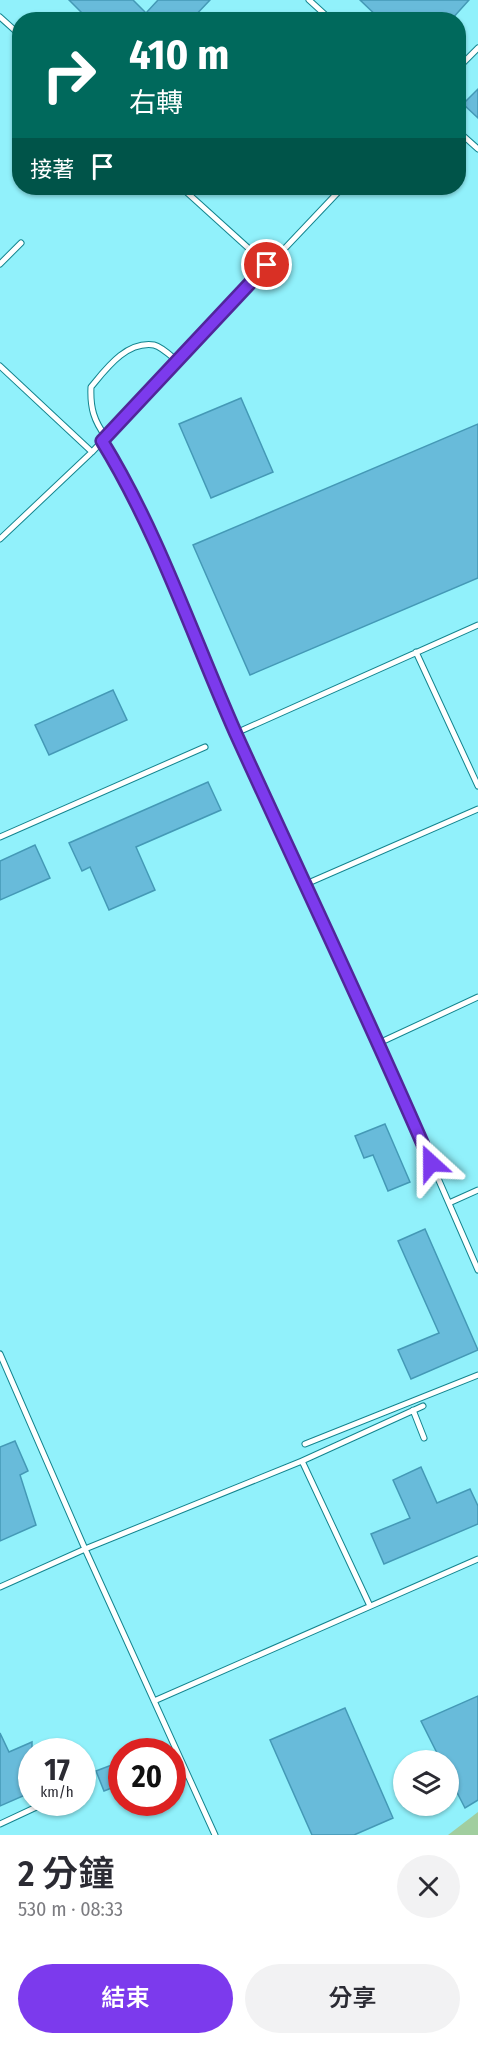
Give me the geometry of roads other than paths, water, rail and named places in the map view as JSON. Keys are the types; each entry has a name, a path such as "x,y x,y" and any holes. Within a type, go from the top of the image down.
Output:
{"lane":[{"path":"309,0 322,12"},
{"path":"0,17 12,28"},
{"path":"466,61 478,48"},
{"path":"466,138 478,149"},
{"path":"190,195 267,265"},
{"path":"0,539 92,452 335,195"},
{"path":"0,264 21,243"},
{"path":"177,361 156,345 139,346 120,356 91,387 90,404 95,422 159,551 236,734 379,1043 478,1270"},
{"path":"0,366 92,452"},
{"path":"236,734 478,626"},
{"path":"416,652 478,786"},
{"path":"0,837 205,747"},
{"path":"306,885 478,809"},
{"path":"379,1043 478,997"},
{"path":"449,1203 478,1190"},
{"path":"0,1354 85,1549 215,1835"},
{"path":"305,1444 478,1375"},
{"path":"0,1587 85,1549 302,1461 423,1406"},
{"path":"413,1410 424,1438"},
{"path":"302,1461 370,1606"},
{"path":"154,1701 478,1559"},
{"path":"0,1824 18,1816"}]}
